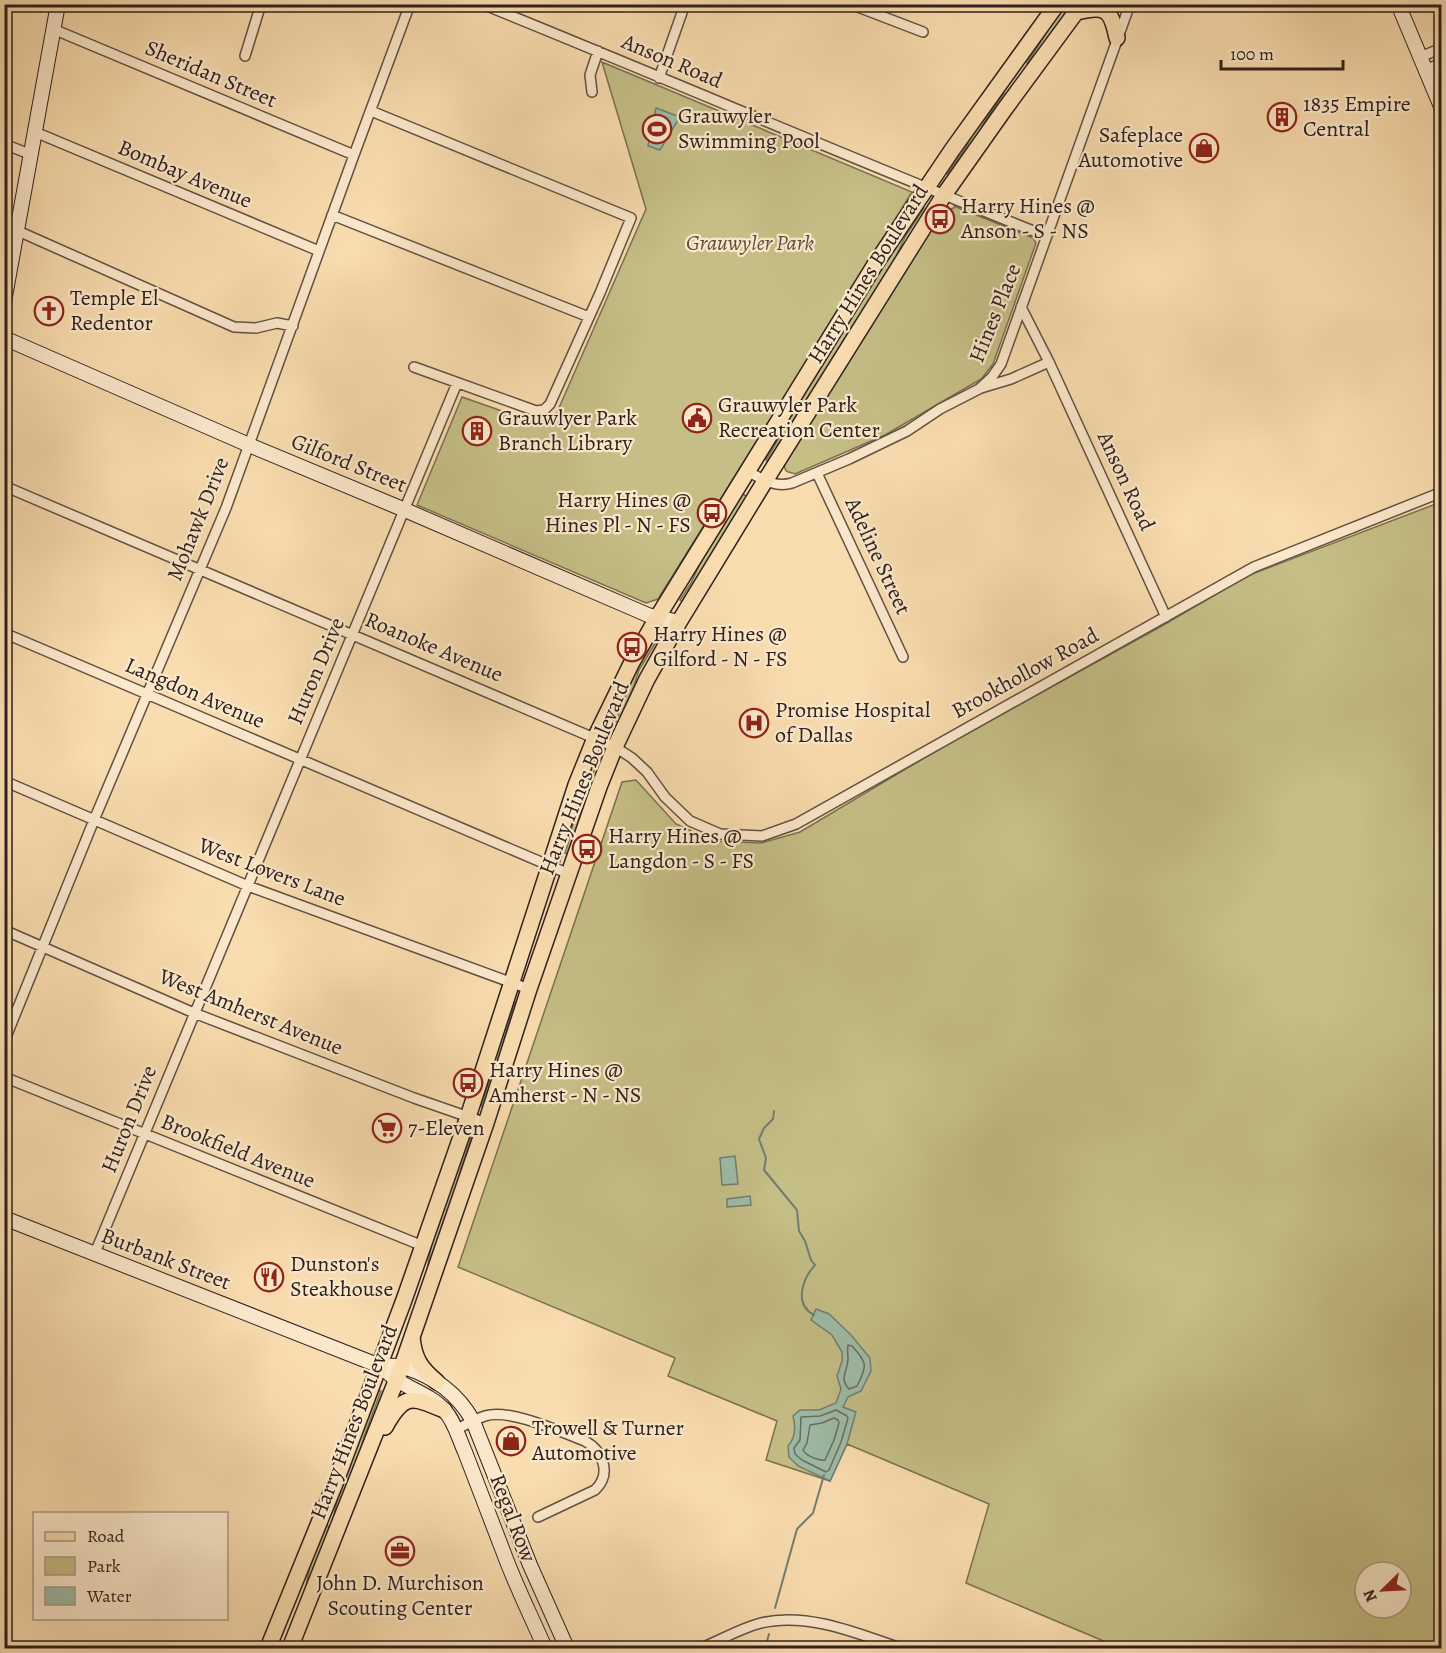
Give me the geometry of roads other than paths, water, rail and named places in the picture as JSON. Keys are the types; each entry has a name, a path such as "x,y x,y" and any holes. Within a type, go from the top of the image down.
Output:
{"main road":[{"name":"Harry Hines Boulevard","path":"268,1648 380,1366 468,1117 576,785 595,738 632,662 657,618 876,262 925,188 1057,4"},
{"name":"Harry Hines Boulevard","path":"290,1648 399,1373 599,787 647,679 765,481 944,195 1021,86 1080,8"},
{"path":"1080,8 1103,9 1111,16 1117,38"},
{"path":"1006,75 1021,86"},
{"path":"412,1336 418,1362 423,1370 437,1382"},
{"path":"364,1460 400,1404 416,1400 444,1410"},
{"path":"334,1486 336,1496 330,1514 331,1521 338,1527"},
{"path":"288,1597 307,1605"}],"street":[{"path":"4,302 58,4"},
{"path":"245,56 261,4"},
{"name":"Mohawk Drive","path":"4,1041 94,820 226,508 410,4"},
{"name":"Anson Road","path":"482,4 1046,236"},
{"path":"658,78 685,4"},
{"path":"850,4 922,32"},
{"name":"Hines Place","path":"747,471 765,481 783,486 817,473 888,441 940,409 979,389 992,377 1001,364 1130,4"},
{"path":"1398,4 1442,109"},
{"name":"Sheridan Street","path":"53,29 354,155"},
{"path":"1423,63 1442,48"},
{"path":"592,92 590,75 598,51"},
{"path":"1423,63 1442,63"},
{"path":"370,111 631,218 590,317 550,404 541,411 414,367"},
{"name":"Bombay Avenue","path":"35,132 319,251"},
{"path":"4,144 32,155"},
{"path":"332,215 590,317"},
{"path":"18,231 234,327 256,328 277,323 293,326"},
{"name":"Anson Road","path":"1021,307 1049,362 1166,617"},
{"name":"Gilford Street","path":"4,338 648,615 679,622"},
{"path":"979,389 1011,379 1049,362"},
{"name":"Huron Drive","path":"95,1253 457,383"},
{"name":"Adeline Street","path":"817,473 903,657"},
{"name":"Roanoke Avenue","path":"4,486 615,747"},
{"name":"Brookhollow Road","path":"615,747 647,772 665,797 690,821 720,834 762,836 796,824 1254,567 1442,492"},
{"name":"Langdon Avenue","path":"4,633 568,874"},
{"name":"West Lovers Lane","path":"4,781 248,886 529,989"},
{"name":"West Amherst Avenue","path":"4,930 194,1013 414,1098 486,1123"},
{"name":"Brookfield Avenue","path":"4,1077 423,1246"},
{"name":"Burbank Street","path":"4,1218 380,1366"},
{"name":"Regal Row","path":"380,1366 437,1382 457,1397 466,1409 567,1648"},
{"name":"Regal Row","path":"399,1373 437,1403 456,1430 512,1574 545,1648"},
{"path":"456,1430 493,1414 520,1418 593,1445 603,1462 604,1472 600,1485 595,1490 538,1516"},
{"path":"477,1482 494,1494 506,1519 515,1526"},
{"path":"523,1599 542,1591"},
{"path":"701,1648 758,1624 781,1619 818,1622 900,1648"}],"water":[{"path":"656,108 680,117 660,150 648,146"},
{"path":"735,1156 738,1184 722,1185 720,1158"},
{"path":"750,1196 751,1205 727,1207 727,1199"},
{"path":"816,1309 829,1314 870,1358 871,1371 861,1391 848,1397 843,1407 856,1412 847,1444 830,1481 798,1466 789,1457 788,1446 795,1432 793,1416 800,1410 819,1410 836,1403 841,1389 837,1376 842,1361 842,1352 832,1335 811,1320"}],"waterway":[{"path":"774,1111 773,1119 764,1128 759,1139 766,1158 764,1170 797,1210 799,1231 815,1265 804,1284 802,1298 808,1310 814,1315"},
{"path":"775,1608 797,1529 813,1513 824,1475"},
{"path":"765,1648 769,1634"}],"place":[{"name":"1835 Empire Central","path":"1282,117"},
{"name":"Grauwyler Swimming Pool","path":"657,129"},
{"name":"Safeplace Automotive","path":"1204,148"},
{"name":"Harry Hines @ Anson - S - NS","path":"940,219"},
{"name":"Temple El Redentor","path":"49,311"},
{"name":"Grauwyler Park Recreation Center","path":"697,418"},
{"name":"Grauwlyer Park Branch Library","path":"477,431"},
{"name":"Harry Hines @ Hines Pl - N - FS","path":"712,513"},
{"name":"Harry Hines @ Gilford - N - FS","path":"632,647"},
{"name":"Promise Hospital of Dallas","path":"754,723"},
{"name":"Harry Hines @ Langdon - S - FS","path":"587,849"},
{"name":"Harry Hines @ Amherst - N - NS","path":"468,1083"},
{"name":"7-Eleven","path":"387,1128"},
{"name":"Dunston's Steakhouse","path":"269,1277"},
{"name":"Trowell & Turner Automotive","path":"511,1441"},
{"name":"John D. Murchison Scouting Center","path":"400,1551"}],"park label":[{"name":"Grauwyler Park","path":"750,243"}]}
